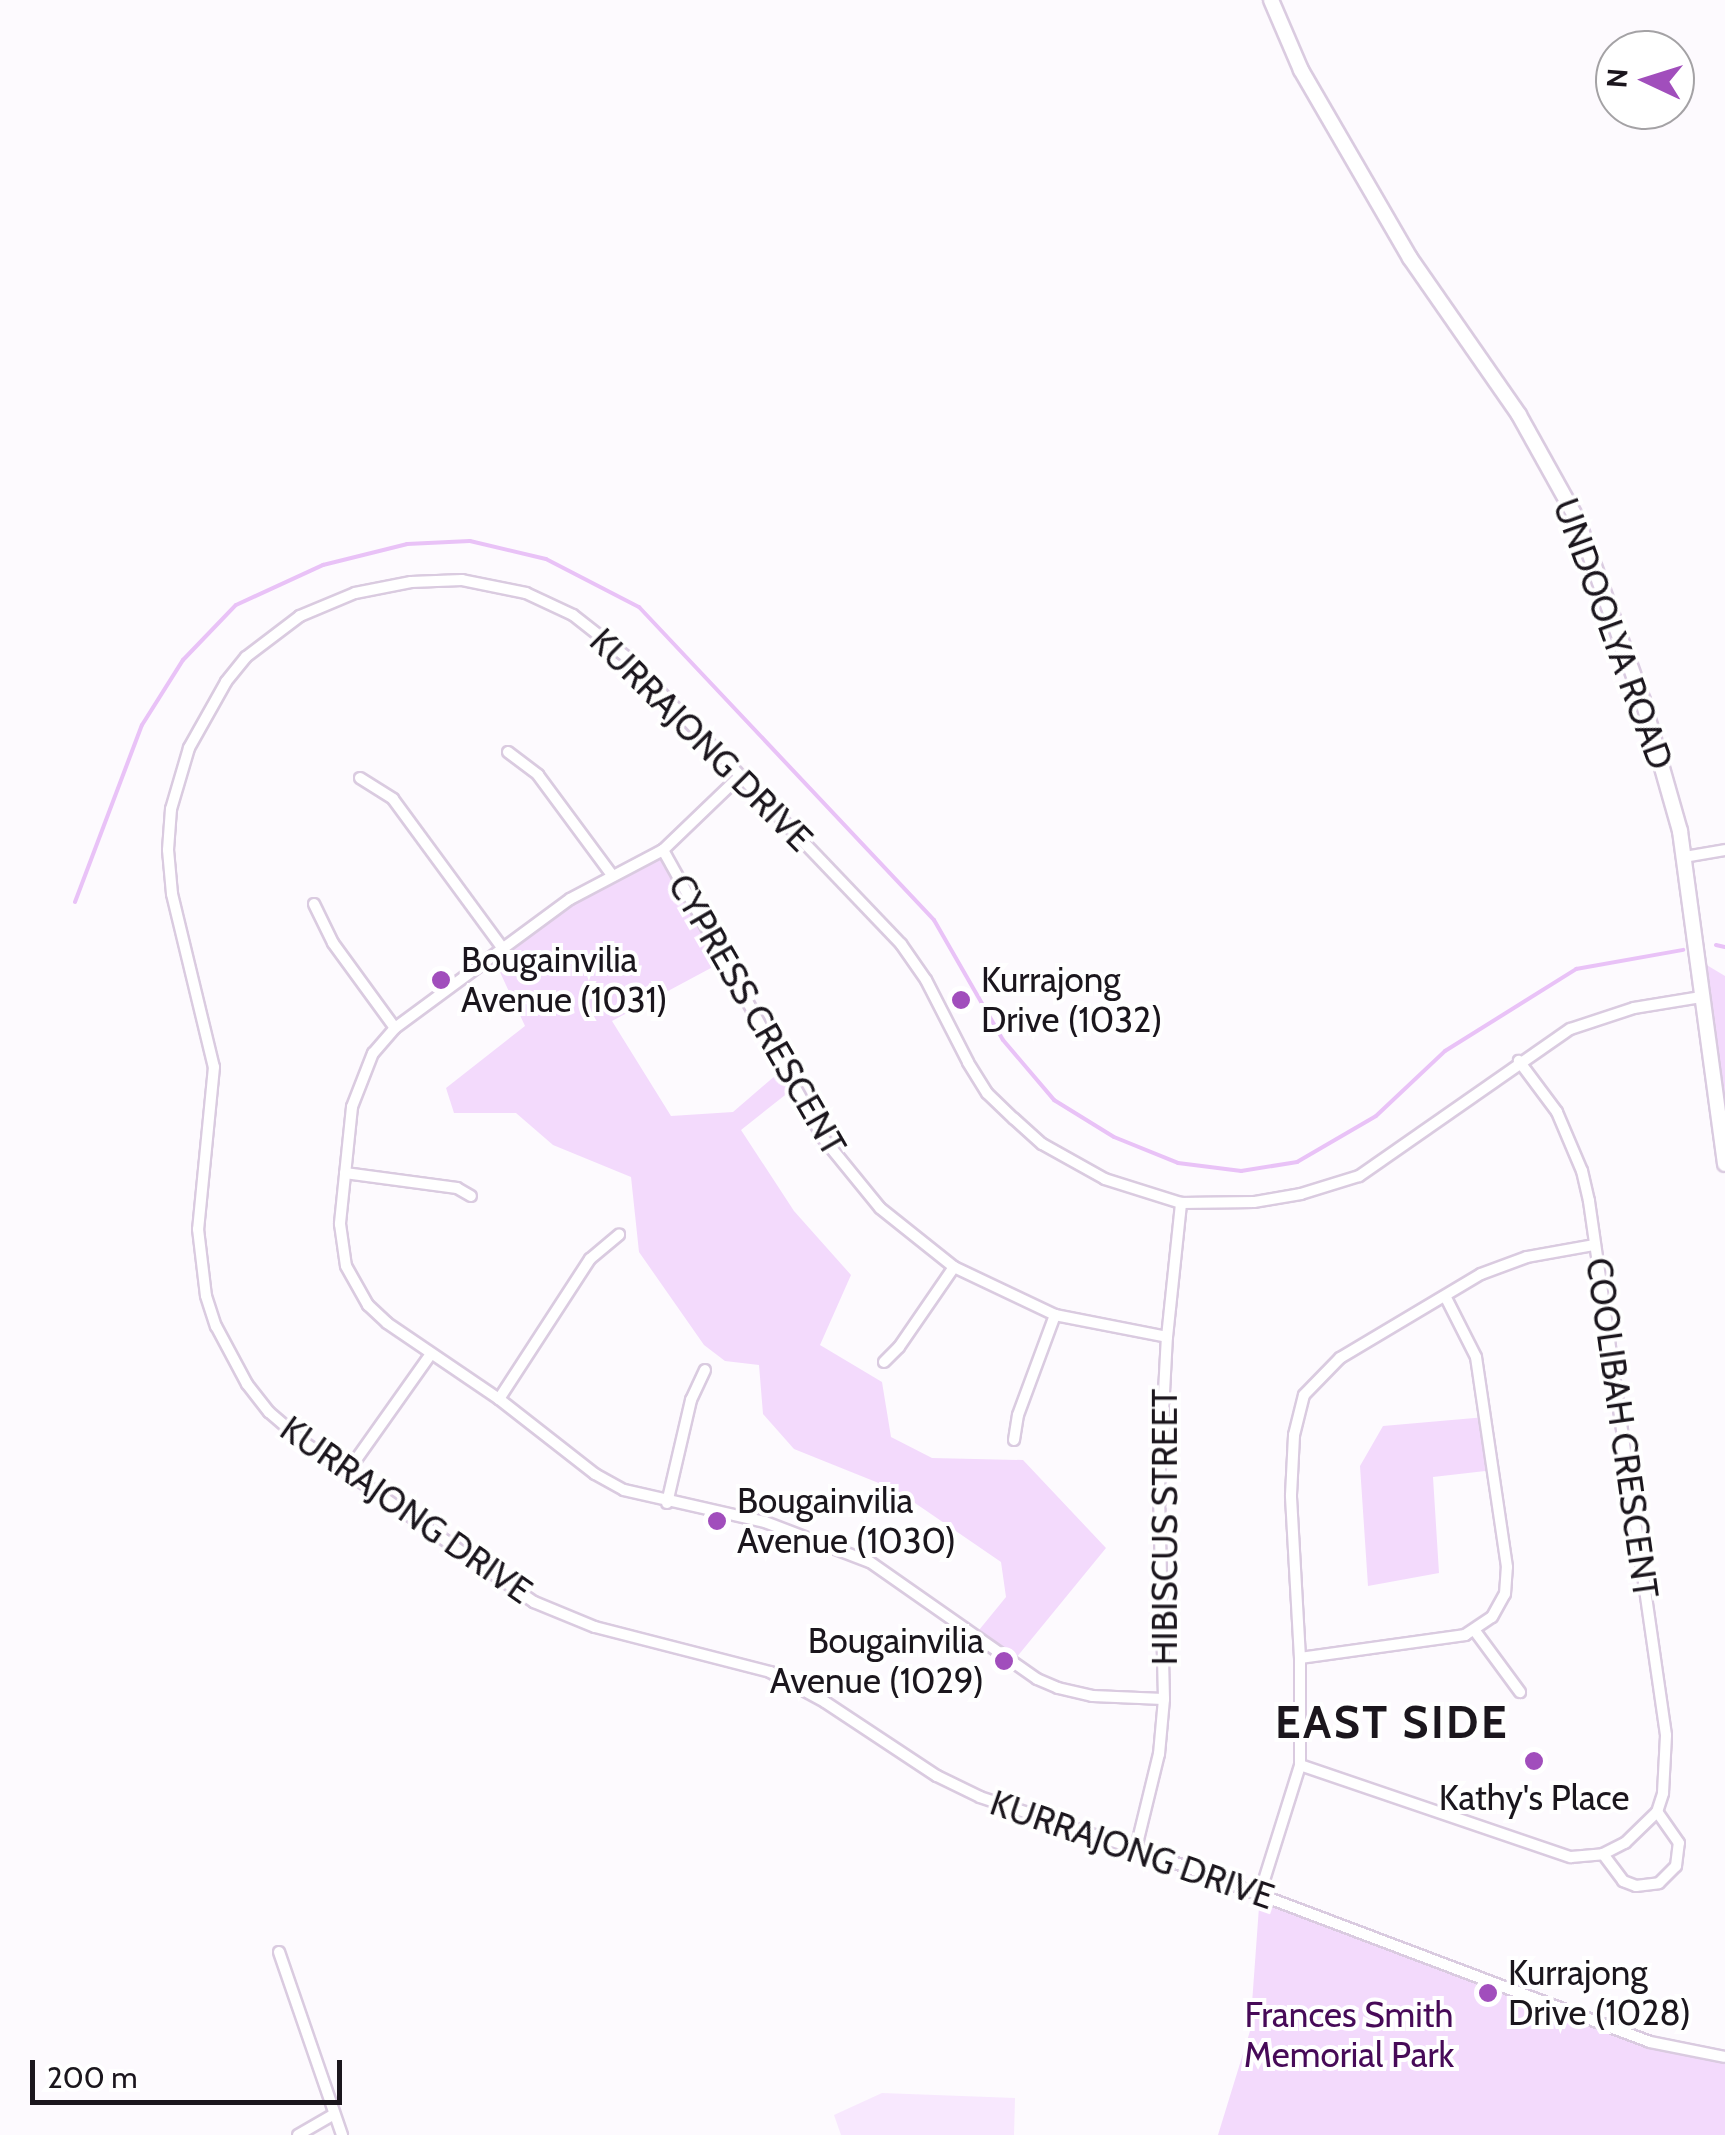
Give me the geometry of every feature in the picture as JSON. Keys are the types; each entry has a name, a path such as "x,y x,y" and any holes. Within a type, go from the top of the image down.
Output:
{"street":[{"name":"UNDOOLYA ROAD","path":"1270,0 1301,70 1390,224 1520,415 1577,519 1642,701 1684,857 1725,1164"},
{"name":"KURRAJONG DRIVE","path":"1701,997 1591,1019 1518,1061 1388,1159 1358,1176 1254,1202 1182,1203 1106,1179 1042,1144 987,1092 902,944 601,634 573,615 526,593 462,580 378,586 300,616 246,657 204,714 178,778 168,850 172,894 214,1068 198,1230 206,1296 224,1342 247,1384 305,1444 534,1602 566,1618 770,1672 825,1702 942,1779 980,1797 1136,1848 1650,2042 1725,2057"},
{"path":"508,752 538,776 612,875"},
{"path":"740,776 663,850 570,899 395,1028 373,1053 360,1080 345,1173 340,1224 346,1266 368,1306 595,1474 624,1490 766,1522 870,1562 1037,1679 1058,1688 1092,1696 1164,1699"},
{"path":"360,778 393,799 504,950"},
{"name":"CYPRESS CRESCENT","path":"663,850 823,1138 880,1208 954,1267 1055,1314 1166,1336"},
{"path":"1684,857 1725,850"},
{"path":"314,904 333,943 395,1028"},
{"name":"COOLIBAH CRESCENT","path":"1518,1061 1557,1112 1582,1171 1666,1735 1666,1776 1656,1812"},
{"path":"345,1173 457,1188 471,1196"},
{"name":"HIBISCUS STREET","path":"1136,1848 1159,1754 1164,1699 1158,1488 1166,1336 1182,1203"},
{"path":"498,1399 590,1260 619,1235"},
{"path":"1260,1894 1300,1765 1300,1658 1292,1495 1294,1436 1304,1395 1340,1358 1481,1274 1527,1257 1594,1245"},
{"path":"884,1362 899,1347 954,1267"},
{"path":"1300,1658 1474,1631 1499,1608 1508,1567 1476,1357 1444,1296"},
{"path":"1014,1440 1018,1414 1055,1314"},
{"path":"348,1471 430,1355"},
{"path":"667,1502 692,1400 704,1370"},
{"path":"1474,1631 1520,1692"},
{"path":"1300,1765 1552,1854 1582,1858 1603,1854 1625,1842 1656,1812 1679,1843 1676,1866 1659,1883 1636,1886 1614,1872 1603,1854"},
{"path":"280,1952 332,2115 342,2135"},
{"path":"298,2135 332,2115"}],"shaded area":[{"path":"882,2093 1015,2098 1014,2135 841,2135 834,2115"}],"green space":[{"path":"663,850 724,961 612,1021 671,1116 733,1112 783,1069 794,1088 741,1130 794,1211 851,1275 820,1345 882,1382 891,1437 932,1458 1023,1460 1106,1548 1012,1663 975,1635 1006,1597 1001,1562 896,1490 794,1449 763,1414 759,1365 725,1361 704,1345 639,1252 631,1177 553,1145 516,1113 454,1113 446,1088 525,1026 493,957 570,899"},
{"path":"1695,958 1725,976 1725,1164"},
{"path":"1486,1417 1494,1470 1433,1477 1439,1573 1368,1586 1360,1466 1383,1426"},
{"name":"Frances Smith Memorial Park","path":"1260,1893 1650,2042 1725,2057 1725,2135 1218,2135 1250,2031"}],"waterway":[{"path":"75,902 142,725 183,660 236,605 323,565 407,544 470,541 546,559 639,607 934,920 1003,1040 1054,1100 1114,1137 1178,1163 1241,1171 1297,1162 1376,1116 1445,1051 1576,969 1683,950"},
{"path":"1716,945 1725,947"}],"place":[{"name":"Bougainvilia Avenue (1031)","path":"441,980"},
{"name":"Kurrajong Drive (1032)","path":"961,1000"},
{"name":"Bougainvilia Avenue (1030)","path":"717,1521"},
{"name":"Bougainvilia Avenue (1029)","path":"1004,1661"},
{"name":"Kathy's Place","path":"1534,1761"},
{"name":"Kurrajong Drive (1028)","path":"1488,1993"}],"district":[{"name":"EAST SIDE","path":"1392,1723"}]}
